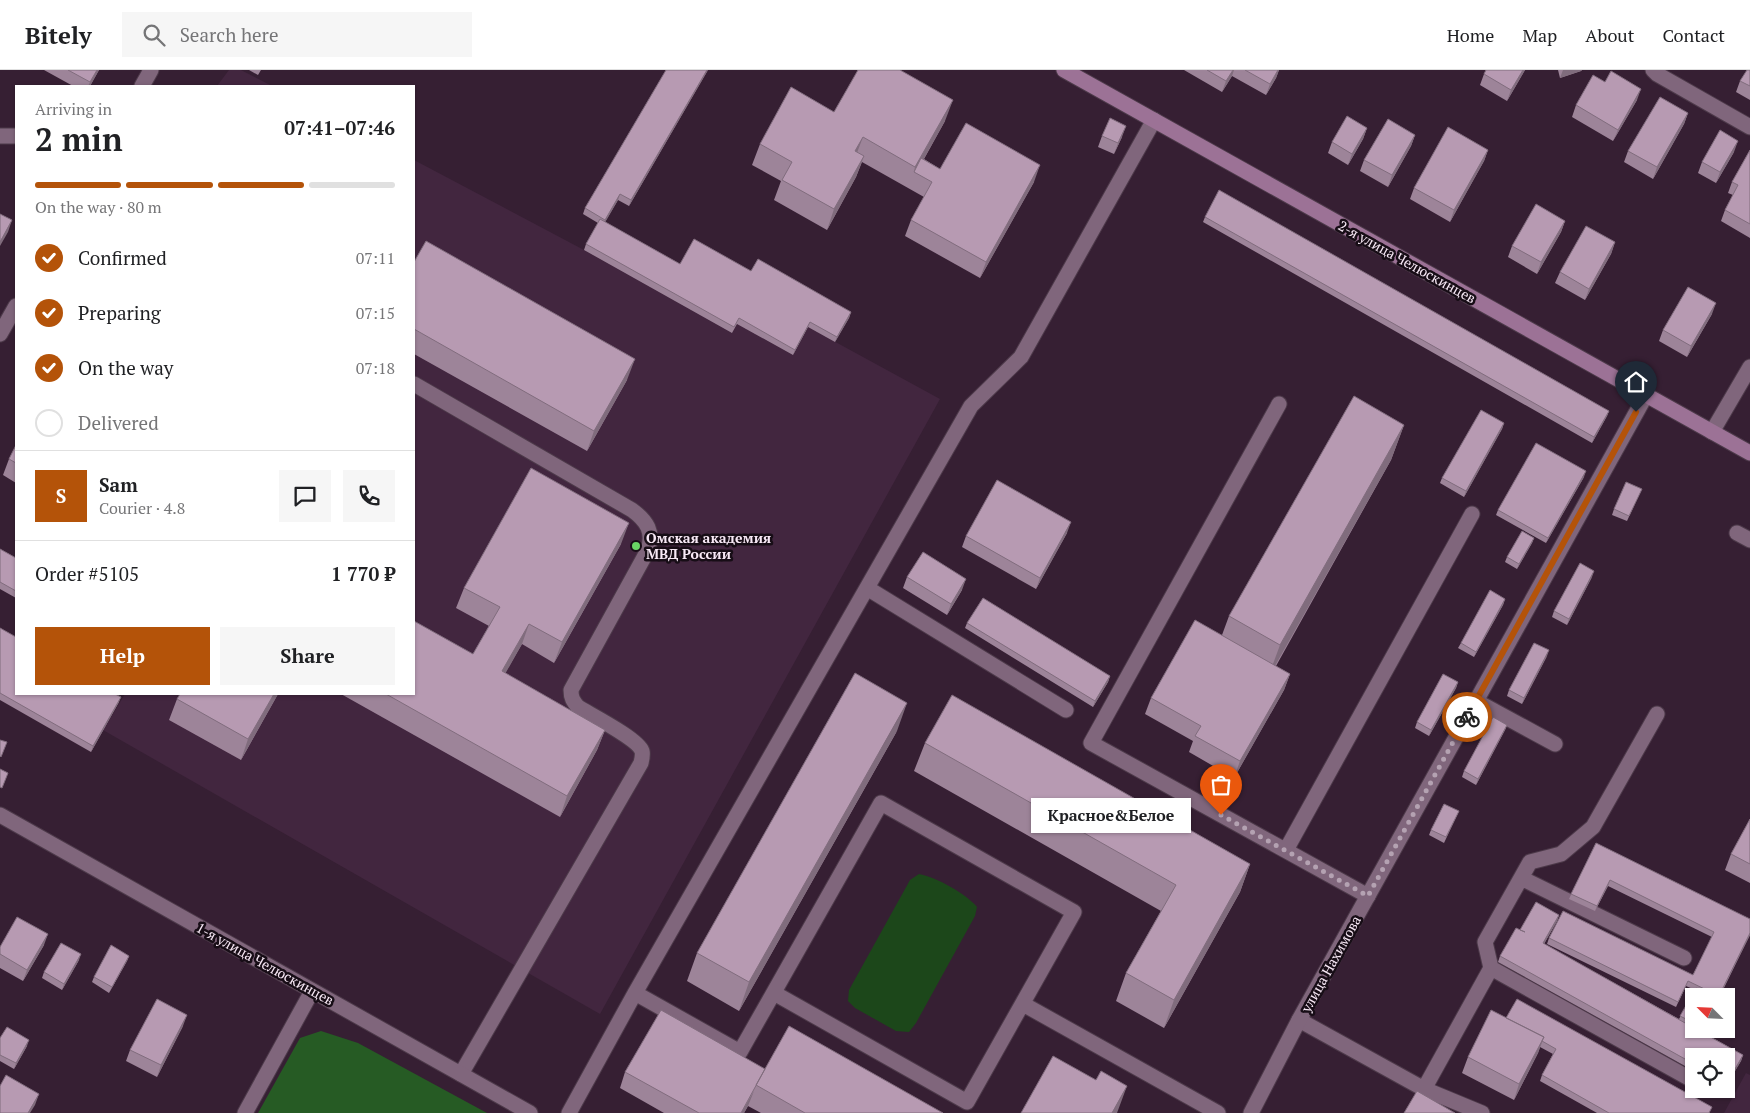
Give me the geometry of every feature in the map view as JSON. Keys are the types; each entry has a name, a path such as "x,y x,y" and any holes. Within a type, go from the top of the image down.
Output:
{"street":[{"path":"143,85 151,70"},
{"name":"2-я улица Челюскинцев","path":"1064,70 1750,453"},
{"path":"1653,70 1750,127"},
{"path":"569,1113 635,993 972,406 1021,358 1154,120"},
{"path":"0,136 15,136"},
{"path":"0,334 15,308"},
{"path":"1712,432 1750,367"},
{"path":"415,385 632,510 641,516 648,525 651,534 648,550 574,683 571,696 578,707 635,742 642,751 641,763 461,1074"},
{"name":"улица Нахимова","path":"1251,1113 1368,896 1646,395"},
{"path":"1278,404 1091,743 1368,896"},
{"path":"1286,850 1472,514"},
{"path":"867,588 1066,710"},
{"path":"1476,702 1555,744"},
{"path":"1424,1089 1491,968 1485,942 1530,862 1561,854 1593,827 1657,714"},
{"path":"635,993 740,1052 881,803 1074,912 967,1102 774,993"},
{"name":"1-я улица Челюскинцев","path":"0,815 530,1113"},
{"path":"1521,878 1684,958"},
{"path":"1491,968 1685,1076"},
{"path":"245,1113 312,990"},
{"path":"1023,1004 1218,1113"},
{"path":"1300,1020 1424,1089 1482,1113"}],"shaded area":[{"path":"229,70 241,70 270,85 218,85"},
{"name":"Омская академия МВД России","path":"415,161 584,250 732,333 737,324 793,355 808,327 940,399 600,1014 103,730 124,695 415,695"},
{"path":"1746,1073 1750,1075 1750,1113 1724,1113 1732,1098 1735,1098 1735,1093"}],"green space":[{"path":"919,874 934,878 950,886 977,907 975,916 916,1023 909,1032 896,1031 855,1008 848,1001 849,990 910,880"},
{"path":"321,1031 358,1043 487,1113 258,1113 300,1038"}],"building":[{"path":"68,70 97,70 90,82"},
{"path":"666,70 707,70 631,200 620,194 605,220 585,208"},
{"path":"858,70 900,70 953,100 915,167 863,137 855,151 864,156 834,209 782,180 792,162 760,144 791,87 834,112"},
{"path":"1207,70 1233,70 1226,81"},
{"path":"1245,70 1278,70 1270,84"},
{"path":"1486,70 1523,70 1511,90 1484,74"},
{"path":"1747,70 1750,70 1750,86 1740,81"},
{"path":"1611,71 1641,89 1618,130 1576,105 1593,75 1605,82"},
{"path":"1660,97 1688,113 1657,167 1628,151"},
{"path":"1347,116 1367,128 1352,154 1332,142"},
{"path":"1110,118 1126,126 1118,143 1102,136"},
{"path":"1388,119 1415,135 1392,175 1364,160"},
{"path":"966,123 1040,165 986,262 911,220 932,182 914,172 921,158 940,169"},
{"path":"1448,127 1488,150 1454,210 1414,188"},
{"path":"1720,130 1738,141 1720,172 1702,162"},
{"path":"1750,150 1750,224 1725,210 1738,185 1732,182"},
{"path":"1219,190 1609,411 1594,437 1205,217"},
{"path":"1536,204 1565,221 1541,262 1512,246"},
{"path":"0,214 12,220 0,242"},
{"path":"600,219 680,264 694,239 751,271 758,259 851,312 837,337 810,322 795,350 739,318 734,327 586,244"},
{"path":"1586,226 1615,242 1589,289 1560,272"},
{"path":"426,241 635,359 594,431 415,330 415,260"},
{"path":"1688,287 1716,303 1691,346 1663,330"},
{"path":"1354,396 1404,425 1280,645 1229,616"},
{"path":"1481,410 1504,423 1466,491 1442,478"},
{"path":"1536,443 1586,471 1548,538 1498,510"},
{"path":"15,447 15,462 9,459"},
{"path":"531,468 629,523 562,642 529,624 502,671 605,730 567,796 388,695 415,695 415,622 473,654 500,607 464,588"},
{"path":"997,480 1071,522 1040,578 966,536"},
{"path":"1626,482 1642,489 1629,516 1614,509"},
{"path":"1522,531 1534,538 1519,564 1507,557"},
{"path":"0,549 15,557 15,590 0,582"},
{"path":"923,552 966,579 951,604 907,577"},
{"path":"1580,563 1594,571 1569,619 1554,611"},
{"path":"1490,590 1505,599 1476,652 1461,643"},
{"path":"983,598 1110,676 1095,701 967,623"},
{"path":"1195,620 1290,674 1240,761 1195,736 1201,726 1151,698"},
{"path":"0,628 15,636 15,695 117,695 121,697 93,746 0,693"},
{"path":"1534,643 1549,650 1524,698 1509,690"},
{"path":"855,673 907,703 749,982 697,953"},
{"path":"1443,674 1458,682 1431,730 1417,722"},
{"path":"179,695 273,695 248,739 177,699"},
{"path":"952,695 1250,864 1174,1000 1126,973 1176,885 925,743"},
{"path":"1493,717 1507,725 1478,779 1464,771"},
{"path":"0,740 7,742 1,757 0,756"},
{"path":"0,769 8,773 2,788 0,787"},
{"path":"1444,804 1459,811 1446,837 1431,830"},
{"path":"1750,819 1750,864 1731,854"},
{"path":"1596,843 1750,919 1750,933 1723,988 1702,988 1688,981 1678,1002 1549,938 1563,911 1693,975 1714,932 1610,880 1597,906 1571,894"},
{"path":"1536,902 1559,915 1543,943 1685,1023 1685,1038 1712,1038 1730,1048 1685,1048 1685,1059 1500,956 1516,928 1520,930"},
{"path":"17,917 48,934 27,970 0,954 0,947"},
{"path":"61,943 81,954 64,984 44,972"},
{"path":"111,945 129,956 112,987 94,977"},
{"path":"157,999 187,1015 161,1065 130,1050"},
{"path":"1517,999 1685,1092 1685,1098 1696,1098 1712,1107 1709,1113 1609,1113 1542,1075 1556,1049 1542,1041 1544,1037 1506,1018"},
{"path":"1685,1007 1685,1018 1680,1016"},
{"path":"661,1010 765,1069 741,1113 699,1113 625,1072"},
{"path":"1491,1010 1544,1037 1519,1084 1468,1057"},
{"path":"789,1026 943,1113 805,1113 756,1085"},
{"path":"7,1027 29,1040 16,1063 0,1055 0,1038"},
{"path":"1735,1051 1743,1055 1735,1069"},
{"path":"1053,1056 1096,1080 1101,1071 1127,1086 1112,1113 1021,1113"},
{"path":"6,1075 39,1094 28,1113 0,1113 0,1086"},
{"path":"1417,1091 1455,1113 1404,1113"}],"way so far":[{"path":"1221,815 1368,896 1467,717"}],"place":[{"name":"Омская академия МВД России","path":"636,546"},
{"name":"Красное&Белое","path":"1221,815"}],"route":[{"path":"1467,717 1636,412"}]}
